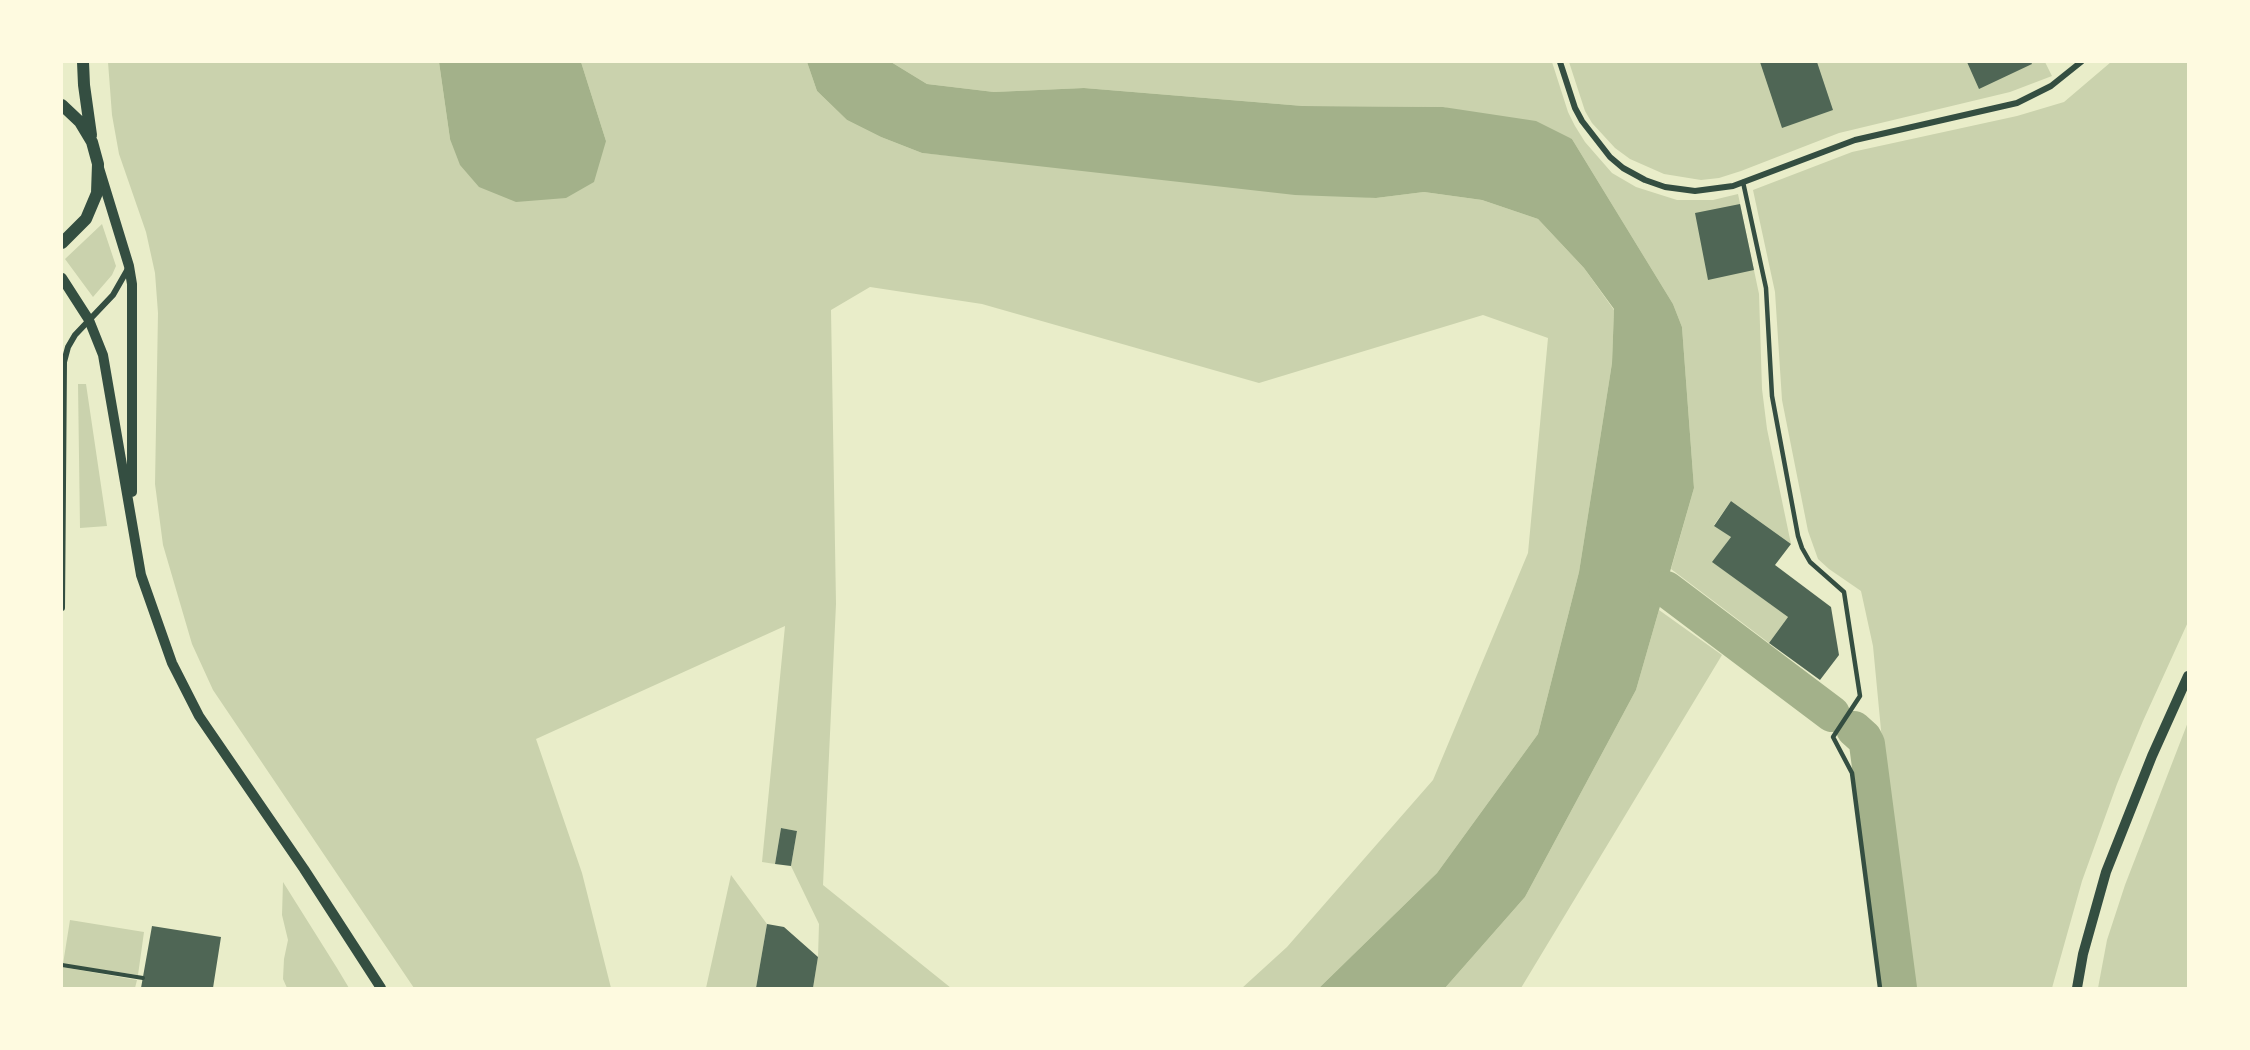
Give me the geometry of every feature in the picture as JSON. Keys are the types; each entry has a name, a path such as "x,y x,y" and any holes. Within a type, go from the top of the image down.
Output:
{"main road":[{"path":"62,243 86,219 97,193 98,164 92,142 83,62"},
{"path":"62,105 80,122 92,142"}],"street":[{"path":"1560,62 1575,108 1582,121 1595,140 1623,168 1645,180 1679,189 1709,190 1743,182 1855,140 2017,103 2051,86 2081,62"},
{"path":"98,164 129,266 133,301 132,522"},
{"path":"62,608 62,380 68,347 75,335 113,295 129,266"},
{"path":"62,278 89,320 103,355 141,575 172,663 199,716 304,869 381,988"},
{"path":"2077,988 2089,932 2106,872 2148,766 2188,676"}],"lane":[{"path":"1743,182 1766,288 1773,406 1798,536 1809,562 1844,592 1860,696 1833,737 1852,772 1880,988"}],"path":[{"path":"62,965 143,978"}],"shaded area":[{"path":"108,62 439,62 450,139 606,141 581,62 807,62 817,91 847,120 881,137 922,153 1376,198 1424,192 1482,200 1538,219 1584,268 1614,310 1612,363 1579,572 1538,734 1437,873 1319,988 1242,988 1287,947 1433,780 1528,553 1548,338 1483,315 1259,383 982,304 870,287 831,310 836,604 823,885 951,988 813,988 818,957 819,924 791,866 797,831 781,828 775,864 762,862 785,626 536,739 582,873 611,988 414,988 213,690 192,644 163,545 155,484 158,313 155,273 146,232 119,154 112,115"},
{"path":"439,62 581,62 606,141 594,182 566,198 516,202 479,187 460,165 450,139"},
{"path":"807,62 891,62 927,84 994,92 1084,88 1303,106 1443,107 1536,121 1572,139 1673,304 1682,327 1694,488 1636,690 1525,897 1445,988 1319,988 1437,873 1538,734 1579,572 1612,363 1614,309 1584,268 1538,219 1482,200 1424,192 1376,198 1295,195 922,153 881,137 847,120 817,91"},
{"path":"891,62 1552,62 1568,112 1575,126 1585,142 1612,173 1636,187 1677,200 1713,200 1738,194 1759,294 1762,389 1767,429 1791,544 1731,501 1714,525 1731,537 1713,562 1788,617 1769,643 1671,569 1694,488 1682,327 1673,304 1572,139 1443,107 1303,106 1084,88 994,92 927,84"},
{"path":"1569,62 2045,62 2052,76 2010,92 1839,133 1741,171 1719,178 1701,180 1664,174 1630,159 1615,148 1592,123 1585,111"},
{"path":"2111,62 2188,62 2188,622 2117,784 2082,881 2052,988 1912,988 1887,793 1873,646 1861,591 1818,559 1808,531 1782,400 1775,292 1753,190 1852,152 2017,116 2064,102"},
{"path":"102,224 116,266 112,275 93,297 65,259"},
{"path":"78,384 86,384 107,526 80,528"},
{"path":"1659,610 1722,655 1521,988 1445,988 1525,897 1636,690"},
{"path":"2188,722 2188,988 2098,988 2107,940 2125,885"},
{"path":"731,875 767,924 756,988 706,988"},
{"path":"283,882 349,988 287,988 283,979 288,940 282,915"},
{"path":"70,920 144,932 138,975 63,964"},
{"path":"62,967 137,980 135,988 62,988"}],"building":[{"path":"1760,62 1817,62 1833,110 1782,128"},
{"path":"1967,62 2031,62 2032,64 1979,89"},
{"path":"1740,204 1754,270 1708,280 1695,213"},
{"path":"1731,501 1791,544 1775,565 1831,607 1839,655 1820,680 1769,643 1788,617 1712,562 1731,537 1714,526"},
{"path":"781,828 797,831 791,866 775,864"},
{"path":"767,924 784,927 818,957 813,988 756,988"},
{"path":"152,926 221,937 213,988 141,988"}],"waterway":[{"path":"1666,589 1832,714"},
{"path":"1854,729 1867,744 1899,988"}]}
